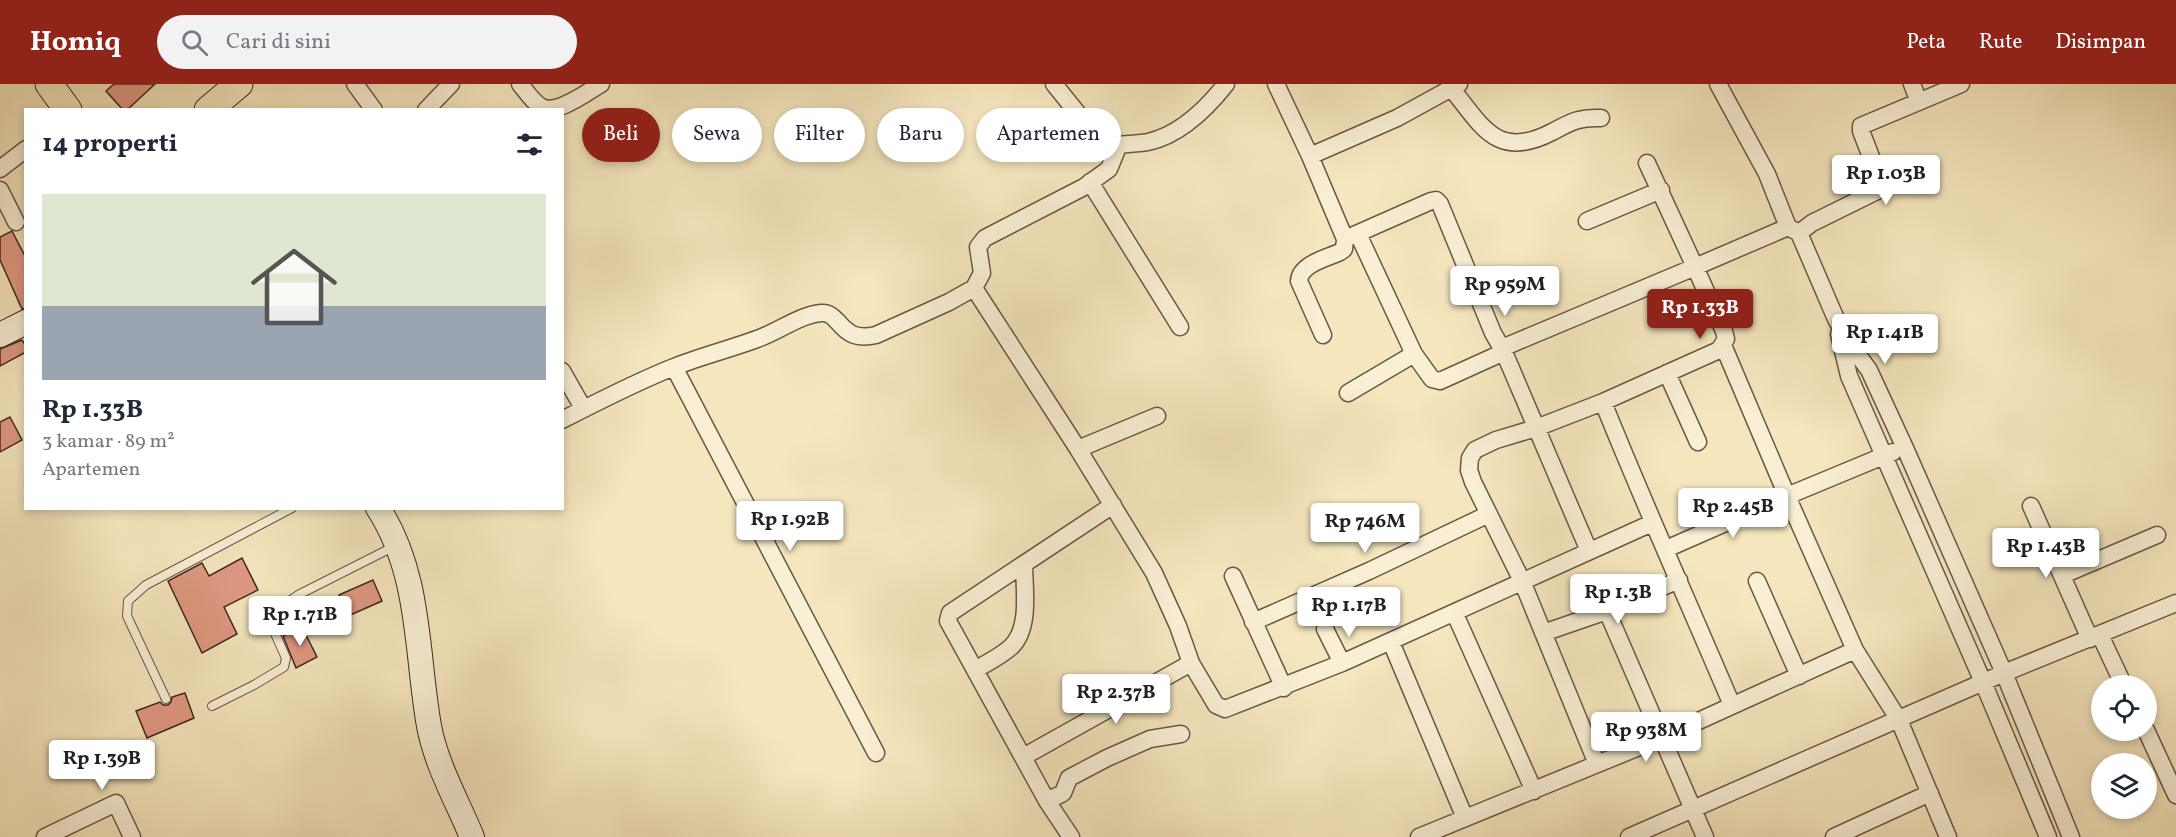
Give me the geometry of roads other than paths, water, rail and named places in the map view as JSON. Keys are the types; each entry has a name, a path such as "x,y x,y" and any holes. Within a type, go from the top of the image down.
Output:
{"main road":[{"path":"49,84 67,108"},
{"path":"210,108 238,84"}],"street":[{"path":"355,84 373,108"},
{"path":"428,108 451,84"},
{"path":"520,84 540,107 544,108"},
{"path":"553,108 566,105 601,84"},
{"path":"1054,84 1073,108"},
{"path":"1121,144 1148,142 1171,134 1213,100 1227,84"},
{"path":"1276,84 1310,156 1414,354 1428,376 1435,381 1695,267 1812,223 1918,172"},
{"path":"1719,84 1767,174 1836,319 1869,370 2004,673 2071,837"},
{"path":"1912,84 1919,102"},
{"path":"1884,188 1861,131 1862,126 1866,122 1961,84"},
{"path":"1310,156 1397,118 1455,86 1479,123 1500,140 1517,144 1537,140 1576,119 1601,118"},
{"path":"0,169 24,151"},
{"path":"564,419 674,367 760,338 823,312 832,316 852,336 864,338 876,335 950,302 974,288 982,273 978,247 985,238 1090,182 1109,169 1113,162"},
{"path":"1597,764 1522,581 1469,470 1470,458 1475,450 1496,440 1536,429 1603,402 1719,350 1723,345 1726,339 1724,331 1647,163"},
{"path":"1090,182 1180,327"},
{"path":"0,190 16,222"},
{"path":"1587,221 1661,190"},
{"path":"1323,335 1299,281 1299,275 1305,268 1340,252 1352,236 1431,201 1438,201 1589,551"},
{"path":"974,288 1078,449 1154,573 1178,626 1191,663 1216,705 1225,709 1284,688 1391,642 1652,523"},
{"path":"1836,319 1849,376 2048,837"},
{"path":"0,335 24,323"},
{"path":"1723,345 1855,650 1899,720 1948,837"},
{"path":"1348,393 1414,354"},
{"path":"674,367 876,753"},
{"path":"1667,373 1698,442"},
{"path":"564,375 583,408"},
{"path":"1603,402 1652,523 1666,549 1732,705"},
{"path":"1078,449 1157,416"},
{"path":"1666,549 1905,448"},
{"path":"1071,837 1047,801 948,621 950,613 1113,506"},
{"path":"2031,506 2062,574 2117,675"},
{"path":"384,510 398,545 413,595 429,727 440,764 472,837"},
{"path":"1253,622 1369,572 1489,514"},
{"path":"2062,574 2157,535"},
{"path":"975,670 1010,648 1018,638 1025,605 1024,564"},
{"path":"1233,576 1284,688"},
{"path":"1543,633 1607,610 1679,580"},
{"path":"1757,581 1799,676"},
{"path":"1629,837 2004,673 2176,603"},
{"path":"1607,610 1705,837"},
{"path":"1455,614 1534,791"},
{"path":"1325,629 1342,663"},
{"path":"1391,642 1465,818"},
{"path":"1419,837 1661,738 1855,650"},
{"path":"1023,758 1191,663"},
{"path":"1047,801 1063,793 1069,778 1107,758 1150,739 1182,734"},
{"path":"2151,741 2176,795"},
{"path":"1834,837 1865,830 1930,793"},
{"path":"54,835 116,803 132,837"}],"lane":[{"path":"166,699 127,616 128,601 146,585 288,510"},
{"path":"212,706 284,667 286,658 273,629 271,614 298,595 398,545"}]}
